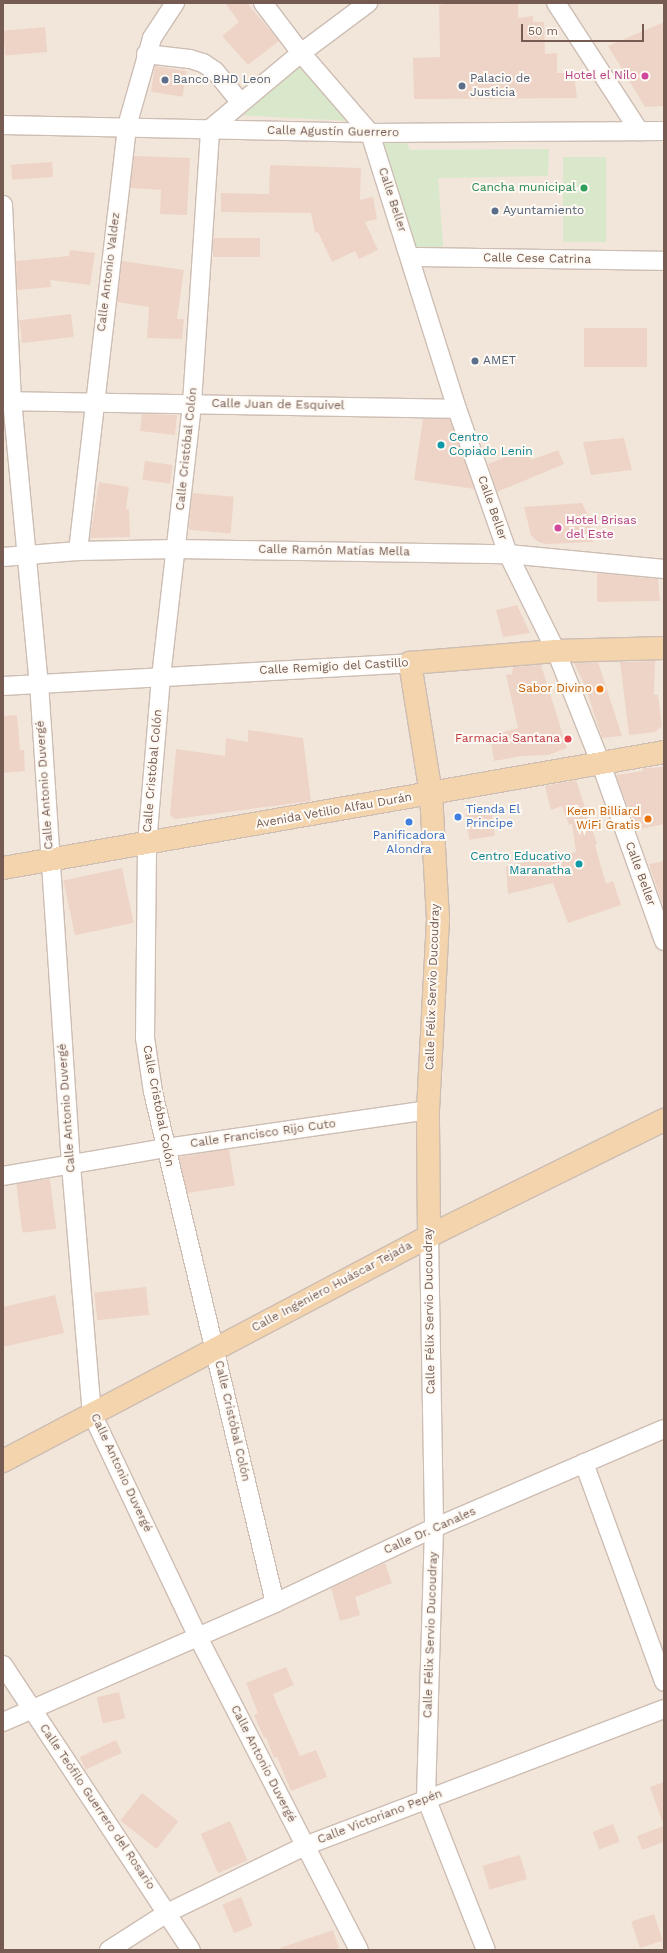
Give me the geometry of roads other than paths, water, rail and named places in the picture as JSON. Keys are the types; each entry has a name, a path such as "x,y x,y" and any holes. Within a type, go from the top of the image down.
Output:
{"main road":[{"name":"Calle Remigio del Castillo","path":"410,663 556,652 664,648"},
{"name":"Calle Félix Servio Ducoudray","path":"410,663 432,794 438,919 428,1110 428,1236"},
{"name":"Avenida Vetilio Alfau Durán","path":"3,868 432,794 664,752"},
{"name":"Calle Ingeniero Huáscar Tejada","path":"3,1461 428,1236 664,1120"}],"street":[{"name":"Calle Antonio Valdez","path":"78,551 94,401 127,126 146,54 152,38 176,3"},
{"name":"Calle Beller","path":"264,3 301,53 370,133 411,257 457,409 508,554 556,652 601,764 664,941"},
{"path":"210,129 301,53 368,3"},
{"path":"556,3 639,132"},
{"path":"146,54 190,59 202,63 215,71 241,104"},
{"name":"Calle Agustín Guerrero","path":"3,125 127,126 370,133 664,131"},
{"name":"Calle Cristóbal Colón","path":"210,129 192,403 161,677 147,844 145,1038 165,1148 215,1348 275,1603"},
{"name":"Calle Antonio Duvergé","path":"3,205 7,400 27,555 39,683 71,1165 92,1414 197,1635 359,1950"},
{"name":"Calle Cese Catrina","path":"411,257 664,260"},
{"name":"Calle Juan de Esquivel","path":"7,400 457,409"},
{"name":"Calle Ramón Matías Mella","path":"3,557 78,551 176,548 508,554 664,569"},
{"name":"Calle Remigio del Castillo","path":"3,686 410,663"},
{"name":"Calle Francisco Rijo Cuto","path":"3,1176 165,1148 428,1110"},
{"name":"Calle Félix Servio Ducoudray","path":"428,1236 434,1528 426,1798 486,1950"},
{"name":"Calle Dr. Canales","path":"3,1722 197,1635 275,1603 434,1528 664,1429"},
{"path":"584,1463 664,1682"},
{"name":"Calle Teófilo Guerrero del Rosario","path":"3,1665 191,1950"},
{"name":"Calle Victoriano Pepén","path":"109,1950 167,1913 305,1846 426,1798 664,1709"}],"place":[{"name":"Hotel el Nilo","path":"645,76"},
{"name":"Banco BHD Leon","path":"165,80"},
{"name":"Palacio de Justicia","path":"462,86"},
{"name":"Cancha municipal","path":"584,188"},
{"name":"Ayuntamiento","path":"495,211"},
{"name":"AMET","path":"475,361"},
{"name":"Centro Copiado Lenin","path":"441,445"},
{"name":"Hotel Brisas del Este","path":"558,528"},
{"name":"Sabor Divino","path":"600,689"},
{"name":"Farmacia Santana","path":"568,739"},
{"name":"Tienda El Principe","path":"458,817"},
{"name":"Keen Billiard WiFi Gratis","path":"648,819"},
{"name":"Panificadora Alondra","path":"409,822"},
{"name":"Centro Educativo Maranatha","path":"579,864"}]}
